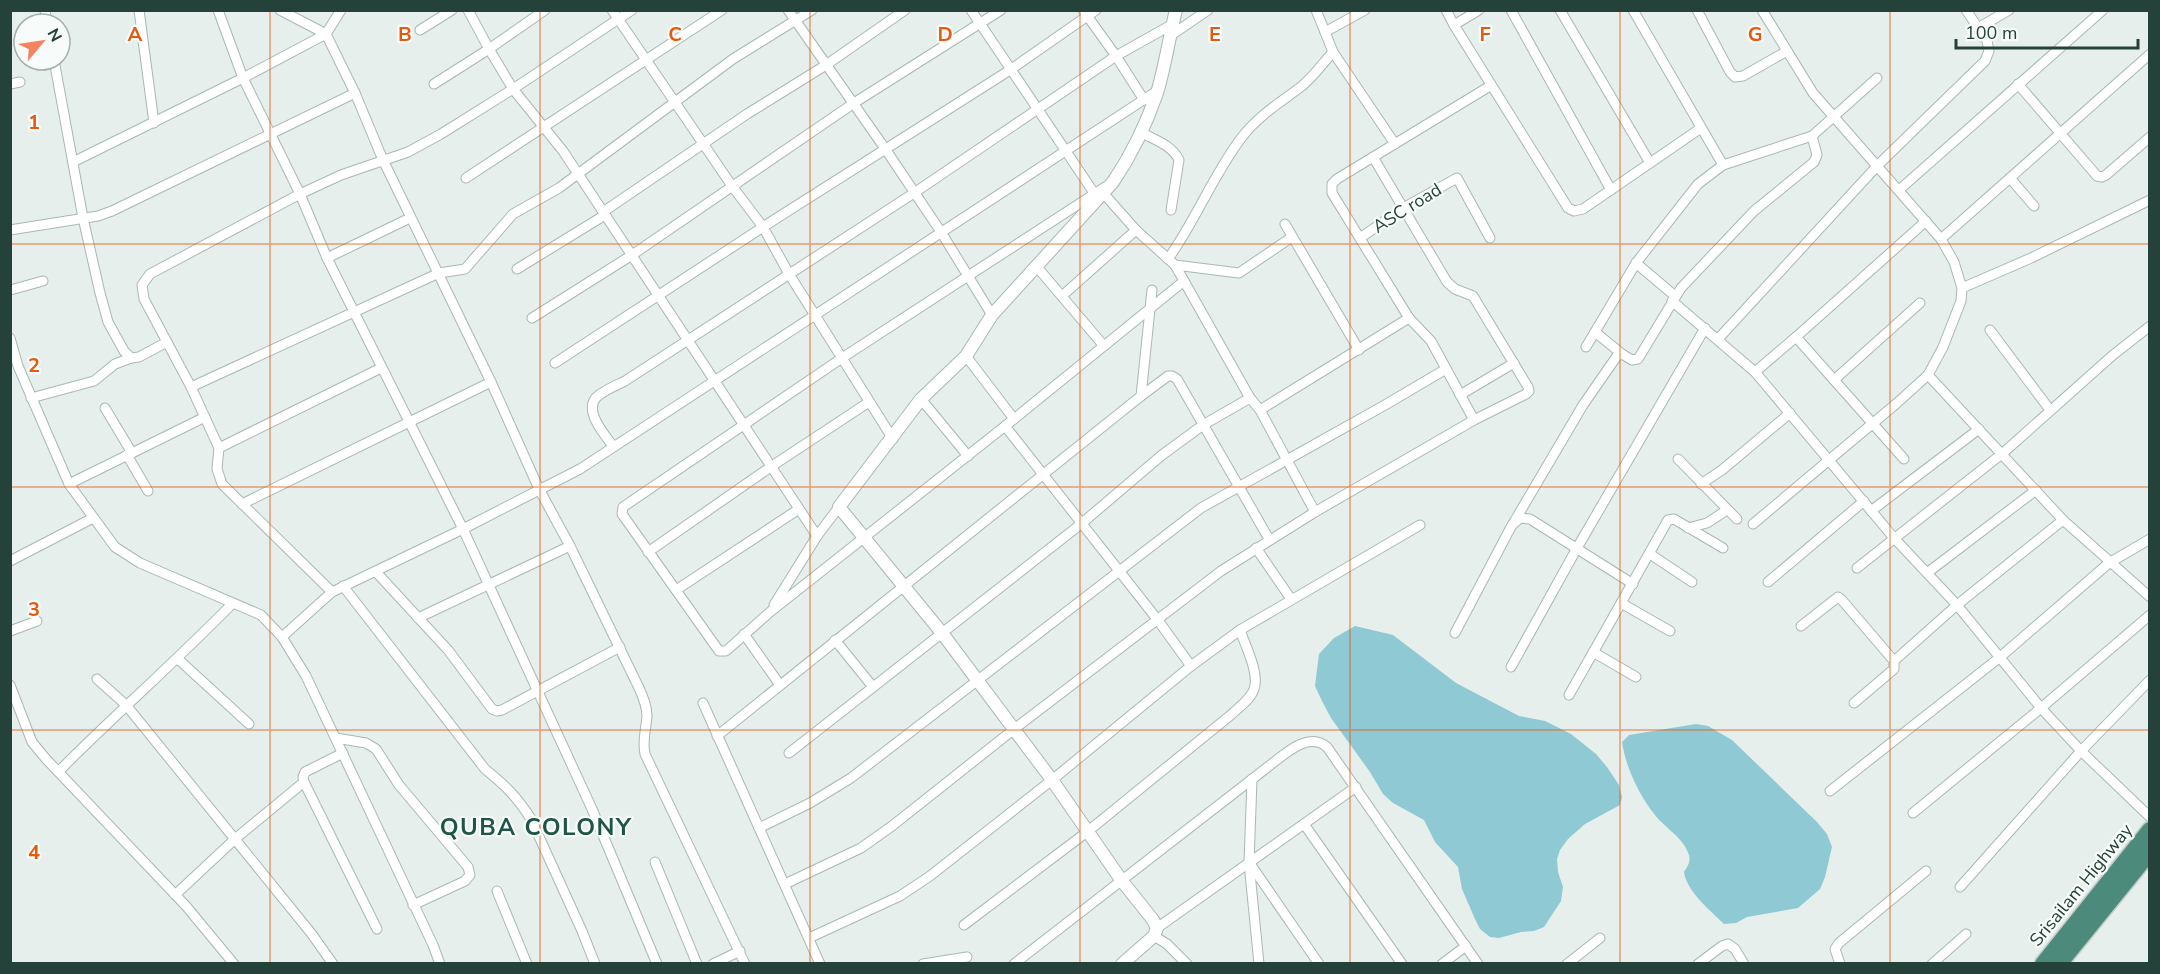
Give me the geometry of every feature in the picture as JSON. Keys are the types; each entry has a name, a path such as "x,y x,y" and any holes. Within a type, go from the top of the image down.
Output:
{"highway":[{"name":"Srisailam Highway","path":"2043,963 2150,830"},
{"name":"Srisailam Highway","path":"2059,963 2149,853"}],"street":[{"path":"139,10 154,123"},
{"path":"218,10 243,78 300,194 353,313 463,529 536,692 592,809 657,963"},
{"path":"280,10 326,34 355,93 383,160 491,382 539,489 570,546 645,700 647,715 642,742 645,754 745,963"},
{"path":"73,162 326,34 342,10"},
{"path":"420,30 452,10"},
{"path":"468,10 513,89 563,151 817,536"},
{"path":"434,84 545,10"},
{"path":"612,10 762,227 892,439"},
{"path":"332,592 222,484 217,469 219,448 191,387 144,299 142,285 150,274 300,194 341,175 408,153 513,89 632,10"},
{"path":"466,178 722,10"},
{"path":"788,10 941,232 992,315"},
{"path":"191,387 439,273 465,269 513,213 559,188 733,59 812,10"},
{"path":"517,269 604,213 747,114 826,65 905,10"},
{"path":"971,10 1066,152 1099,194 1171,262 1250,398 1260,410 1315,512"},
{"path":"532,318 632,255 854,103 1001,10"},
{"path":"555,363 762,227 1010,70 1085,14 1096,10"},
{"path":"1176,10 1157,91 1142,133 1113,182 1099,194 842,358 744,424 623,507 622,514 719,651 726,651 770,612 1014,420 1184,281"},
{"path":"613,446 592,411 592,402 597,396 625,381 914,193 1116,56 1208,10"},
{"path":"1316,10 1333,52 1395,144"},
{"path":"1325,32 1365,10"},
{"path":"1446,10 1490,86 1568,208 1574,211 1583,209 1701,128"},
{"path":"1454,25 1479,10"},
{"path":"1511,10 1611,190"},
{"path":"1560,10 1650,163"},
{"path":"1633,10 1723,165"},
{"path":"1696,10 1730,72 1735,77 1743,76 1787,51"},
{"path":"1753,524 1928,375 1943,347 1961,301 1962,288 1953,262 1941,239 1813,93 1762,10"},
{"path":"1718,339 1878,165 1985,61 1989,51 1987,41 1966,10"},
{"path":"1978,28 2009,10"},
{"path":"1899,190 2103,10"},
{"path":"1085,14 1116,56 1144,100"},
{"path":"1171,262 1209,188 1243,136 1266,112 1303,85 1333,52"},
{"path":"1941,239 2150,54"},
{"path":"56,72 83,218 100,293 108,322 123,351 131,358"},
{"path":"1586,347 1636,262 1698,184 1723,165 1812,136 1877,78"},
{"path":"2018,84 2097,176 2102,177 2150,136"},
{"path":"1474,420 1431,341 1409,318 1332,193 1332,184 1490,86"},
{"path":"282,637 332,592 580,469 1157,91"},
{"path":"10,230 98,216 112,211 355,93"},
{"path":"1142,133 1169,147 1179,160 1171,210"},
{"path":"1595,332 1622,354 1632,360 1638,359 1681,288 1754,211 1814,162 1817,155 1812,136"},
{"path":"785,884 861,848 892,826 1157,619 1269,539 1474,420 1526,394 1528,391 1514,363 1473,296 1455,289 1447,282 1405,207 1373,157"},
{"name":"ASC road","path":"1360,238 1405,207 1457,178 1490,238"},
{"path":"2010,178 2034,206"},
{"path":"770,612 817,536 846,495 921,399 966,356 992,315 1037,267 1099,194"},
{"path":"1962,288 2031,258 2150,200"},
{"path":"327,258 410,218"},
{"path":"1755,372 1926,221"},
{"path":"1285,224 1359,350"},
{"path":"1062,296 1136,230"},
{"path":"1171,262 1239,273 1292,237"},
{"path":"1636,262 1755,372 1894,538 1957,605 2041,708 2081,751 2150,817"},
{"path":"1037,267 1104,346"},
{"path":"10,290 43,281"},
{"path":"1141,396 1152,290"},
{"path":"1834,380 1920,303"},
{"path":"1260,410 1409,318"},
{"path":"1857,568 2003,453 2113,355 2150,326"},
{"path":"1511,667 1577,548 1705,328"},
{"path":"1990,330 2050,410"},
{"path":"10,338 14,367 31,398 69,484 115,547 140,563 261,615 282,637 306,676 440,963"},
{"path":"1796,338 1904,459"},
{"path":"31,398 94,381 115,364 139,357 167,342"},
{"path":"1455,633 1514,522 1583,405 1617,356 1622,354"},
{"path":"966,356 1014,420"},
{"path":"1461,395 1514,363"},
{"path":"219,448 381,368"},
{"path":"759,828 810,803 851,777 1201,508 1446,369"},
{"path":"1928,375 2063,520 2150,597"},
{"path":"717,736 1042,474 1141,396 1172,376 1177,379 1269,539"},
{"path":"242,504 491,382"},
{"path":"789,753 1081,524 1162,455 1203,425 1250,398"},
{"path":"921,399 968,456"},
{"path":"648,552 772,466 870,402"},
{"path":"105,408 148,491"},
{"path":"1701,484 1722,470 1790,413"},
{"path":"69,484 205,417"},
{"path":"1005,426 1157,619 1191,666"},
{"path":"1871,511 1979,429"},
{"path":"1678,459 1737,519"},
{"path":"1927,573 2036,490"},
{"path":"1768,582 1864,501"},
{"path":"839,507 942,633 1052,780 1153,920 1156,932 1187,963"},
{"path":"676,591 799,509"},
{"path":"1688,528 1707,522 1728,510"},
{"path":"10,561 93,518"},
{"path":"1514,522 1520,518 1530,519 1633,584"},
{"path":"1569,695 1668,520 1674,519 1723,548"},
{"path":"1894,661 1957,605 2063,520"},
{"path":"809,938 900,896 930,876 1191,666 1240,630 1420,525"},
{"path":"1830,791 1999,658 2109,563 2150,538"},
{"path":"418,618 570,546"},
{"path":"1256,548 1291,599"},
{"path":"1650,554 1692,582"},
{"path":"376,572 448,650 492,709 497,711 620,647"},
{"path":"343,586 485,769 511,791 521,803 531,819 595,963"},
{"path":"1800,626 1838,597 1894,661 1894,669 1854,703"},
{"path":"1621,603 1670,631"},
{"path":"59,771 126,705 178,659 232,604"},
{"path":"1913,813 2150,615"},
{"path":"10,631 37,621"},
{"path":"964,925 1087,831 1248,699 1254,690 1256,677 1240,630"},
{"path":"744,634 780,684"},
{"path":"835,640 873,687"},
{"path":"1593,652 1636,677"},
{"path":"178,659 249,724"},
{"path":"97,679 126,705 333,963"},
{"path":"1960,887 2081,751 2150,680"},
{"path":"10,685 32,742 176,896 234,963"},
{"path":"10,700 21,710"},
{"path":"703,703 820,963"},
{"path":"336,738 366,743 376,749 399,785 468,867 470,875 465,880 413,906"},
{"path":"1014,963 1252,779 1293,749 1309,741 1320,742 1327,747 1478,963"},
{"path":"343,753 305,772 303,777 377,929"},
{"path":"1252,779 1249,863 1259,963"},
{"path":"176,896 235,839 304,782"},
{"path":"1122,963 1156,932 1356,787"},
{"path":"1304,824 1402,963"},
{"path":"655,862 697,963"},
{"path":"1249,863 1319,963"},
{"path":"1840,963 1835,949 1839,943 1926,871"},
{"path":"497,891 527,963"},
{"path":"1932,963 1966,934"},
{"path":"1567,963 1600,938"},
{"path":"1698,963 1728,944 1735,949 1744,963"},
{"path":"1442,963 1466,946"},
{"path":"713,963 740,951"},
{"path":"923,963 968,957"}],"water":[{"path":"1355,626 1393,635 1456,683 1519,716 1545,721 1571,734 1596,754 1619,785 1622,797 1620,805 1585,824 1568,839 1560,850 1557,859 1563,887 1561,901 1544,927 1499,938 1490,937 1480,929 1462,889 1458,867 1435,842 1424,820 1393,803 1383,794 1331,718 1315,686 1319,654 1334,638"},
{"path":"1696,724 1708,726 1732,740 1827,834 1832,847 1825,877 1820,889 1798,908 1747,917 1736,923 1724,924 1690,887 1684,872 1689,860 1687,849 1679,838 1659,820 1644,799 1630,771 1622,742 1629,735"}],"district":[{"name":"QUBA COLONY","path":"536,827"}]}
